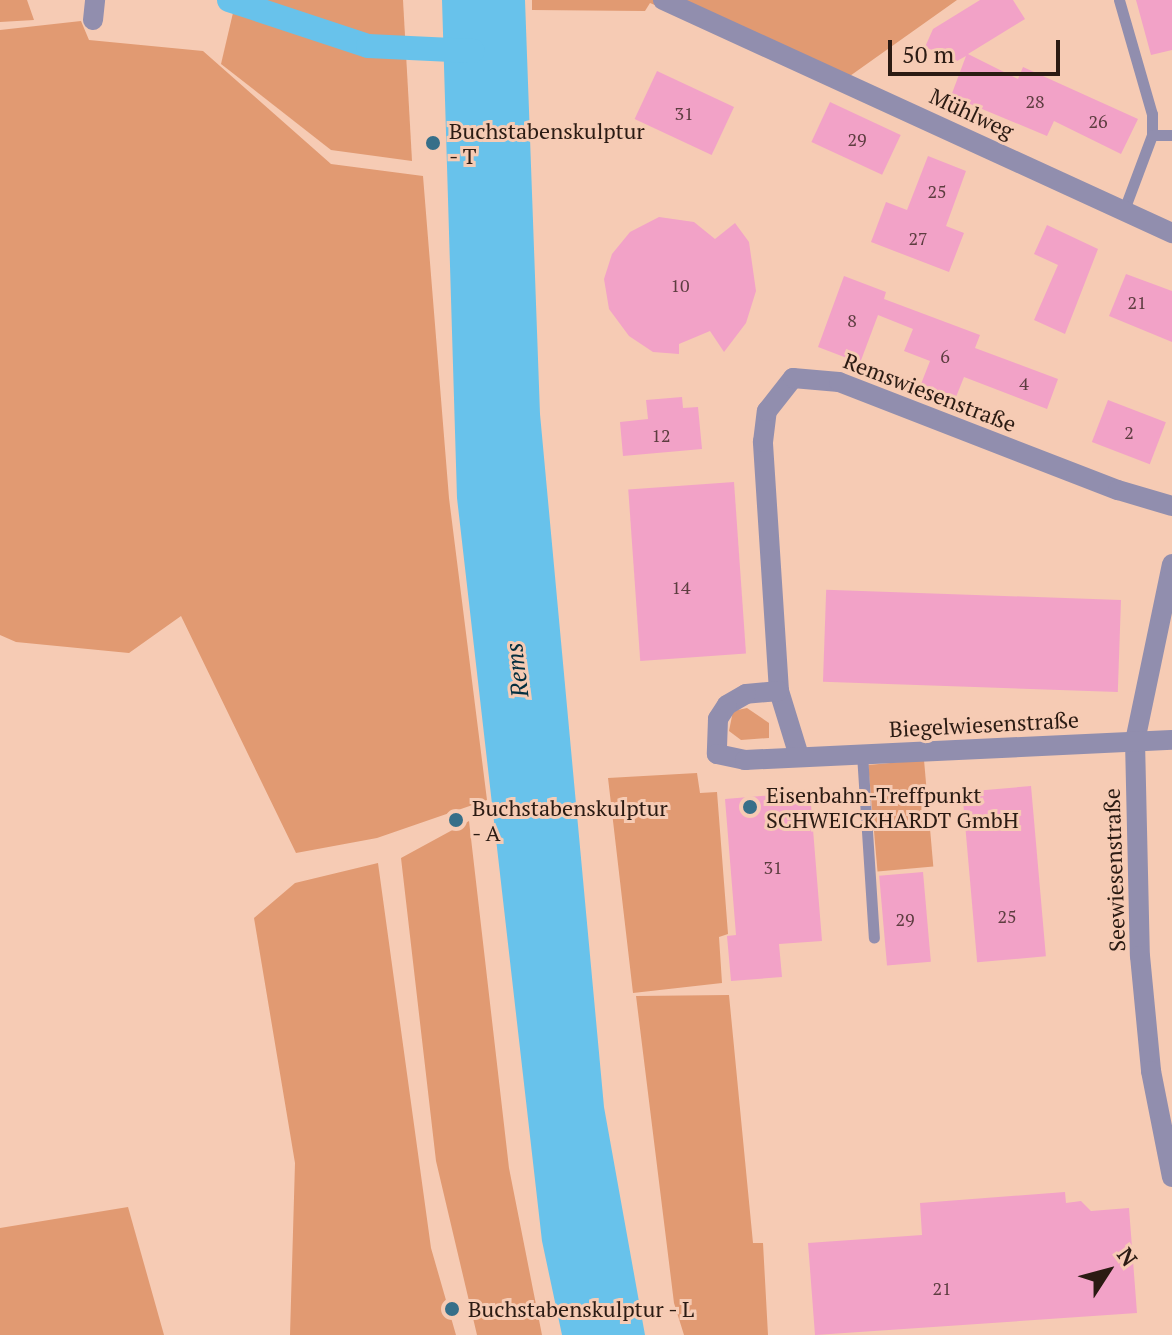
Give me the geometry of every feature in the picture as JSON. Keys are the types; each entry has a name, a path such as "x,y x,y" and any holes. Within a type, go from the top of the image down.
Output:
{"street":[{"name":"Mühlweg","path":"663,0 1172,233"},
{"name":"Remswiesenstraße","path":"779,691 763,442 767,411 793,378 839,382 1118,490 1172,506"},
{"name":"Seewiesenstraße","path":"1172,564 1135,741 1140,956 1151,1071 1172,1177"},
{"path":"779,691 799,756"},
{"name":"Biegelwiesenstraße","path":"779,691 746,694 727,705 714,733 717,754 745,760 1172,740"}],"lane":[{"path":"1119,0 1152,114 1152,135 1124,210"},
{"path":"1152,135 1172,135"},
{"path":"862,754 874,938"}],"shaded area":[{"path":"0,0 27,0 34,20 0,22"},
{"path":"236,0 403,0 412,161 331,150 221,64"},
{"path":"532,0 957,0 840,83 650,3 645,11 532,10"},
{"path":"81,21 89,40 203,51 331,164 423,176 449,498 487,800 377,838 296,853 181,616 129,653 16,642 0,635 0,30"},
{"path":"747,708 769,723 769,738 741,740 729,731 733,711"},
{"path":"924,760 933,867 878,871 868,765"},
{"path":"697,773 700,793 717,792 728,934 719,937 722,983 633,993 608,778"},
{"path":"469,821 509,1168 542,1335 477,1335 436,1161 401,858"},
{"path":"378,863 431,1248 456,1335 290,1335 295,1163 254,918 295,883"},
{"path":"729,995 753,1243 763,1243 768,1335 684,1335 674,1303 636,996"},
{"path":"128,1207 164,1335 0,1335 0,1228"}],"water":[{"name":"Rems","path":"442,0 525,0 540,414 604,1107 645,1335 562,1335 542,1241 457,498"}],"building":[{"path":"980,0 1013,0 1025,19 968,54 1018,79 1023,67 1138,119 1121,154 1054,121 1047,136 951,96 966,56 957,61 925,47 933,29"},
{"path":"1136,0 1172,0 1172,50 1151,55"},
{"path":"657,71 734,107 712,155 635,119"},
{"path":"830,102 901,135 882,175 811,142"},
{"path":"928,156 966,171 946,226 964,233 949,272 871,242 886,202 907,210"},
{"path":"659,217 694,222 715,239 735,223 749,242 756,291 746,323 724,352 710,331 679,344 679,354 653,352 629,336 609,309 604,279 612,254 630,232"},
{"path":"1047,225 1098,249 1065,334 1034,320 1058,265 1034,254"},
{"path":"1126,274 1172,291 1172,342 1109,316"},
{"path":"844,276 886,292 884,299 980,335 975,348 1058,379 1047,409 964,377 956,397 921,384 930,361 904,351 913,329 878,315 860,363 818,347"},
{"path":"682,397 683,408 698,407 702,449 623,456 620,422 648,419 646,400"},
{"path":"1108,400 1166,422 1150,464 1092,442"},
{"path":"734,482 746,654 640,661 628,489"},
{"path":"826,590 1121,600 1118,692 823,682"},
{"path":"1031,786 1046,956 977,962 962,792"},
{"path":"810,792 822,941 779,944 782,977 731,981 727,936 736,935 725,799"},
{"path":"923,872 931,962 887,965 879,876"},
{"path":"1065,1192 1066,1203 1081,1201 1091,1211 1129,1208 1137,1313 815,1335 808,1243 922,1235 920,1203"}],"waterway":[{"path":"229,0 368,46 473,51"}],"place":[{"name":"Buchstabenskulptur - T","path":"433,143"},
{"name":"Eisenbahn-Treffpunkt SCHWEICKHARDT GmbH","path":"750,807"},
{"name":"Buchstabenskulptur - A","path":"456,820"},
{"name":"Buchstabenskulptur - L","path":"452,1309"}]}
